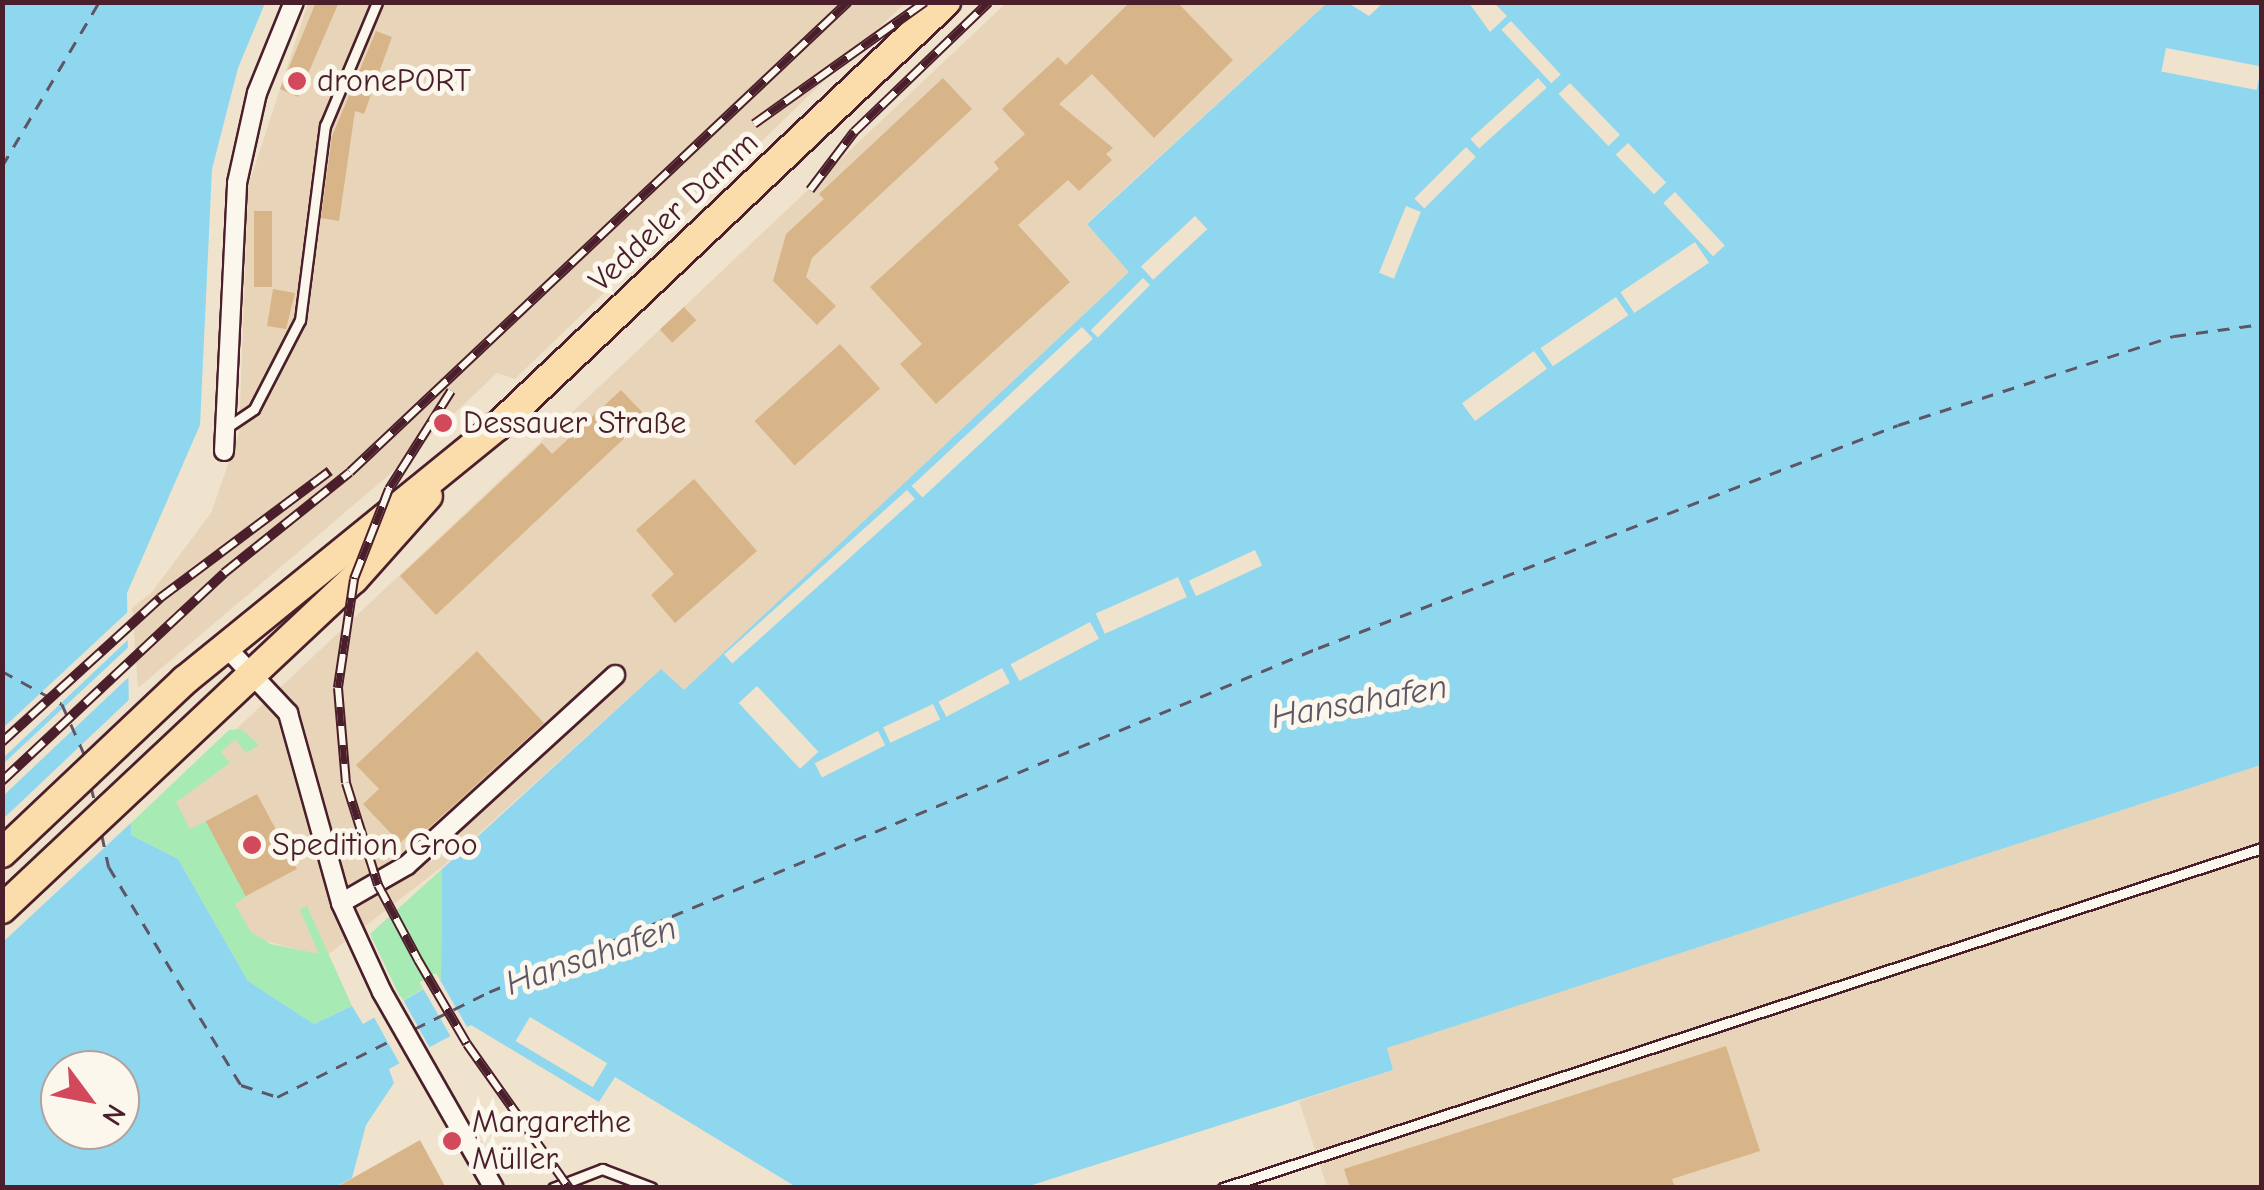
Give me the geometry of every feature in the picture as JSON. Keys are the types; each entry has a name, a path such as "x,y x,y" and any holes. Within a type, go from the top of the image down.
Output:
{"main road":[{"name":"Veddeler Damm","path":"2,908 394,538 449,470 946,2"},
{"name":"Veddeler Damm","path":"2,853 226,647 374,522 449,470"}],"street":[{"path":"224,451 229,426 237,183 258,93 294,2"},
{"path":"226,647 288,713 340,904 382,992 494,1188"},
{"path":"340,904 406,865 615,675"}],"lane":[{"path":"229,426 254,409 300,320 326,126 376,2"},
{"path":"1223,1188 2262,848"},
{"path":"553,1188 602,1170 652,1188"}],"shaded area":[{"path":"308,3 905,3 515,379 497,373 388,476 138,688 132,608 152,592 211,513 239,433 248,187"},
{"path":"1006,3 1327,3 1087,223 1130,271 684,691 661,669 443,866 325,957 251,937 161,800"},
{"path":"2261,765 2261,1187 1327,1187 1299,1101 1393,1070 1386,1048"}],"green space":[{"path":"242,729 259,745 246,753 235,739 221,752 230,763 176,802 190,829 206,821 247,896 235,904 251,932 271,944 319,954 300,910 307,906 352,1006 314,1024 248,981 178,859 131,835 131,823 229,730"},
{"path":"442,869 441,978 402,1001 370,934"}],"water":[{"name":"Hansahafen","path":"1384,2 2261,3 2261,765 1387,1048 1393,1070 1026,1187 796,1187 615,1077 599,1102 471,1025 389,1069 394,1083 366,1125 352,1178 335,1187 3,1187 2,3 265,3 238,68 212,169 200,425 127,593 131,835 178,859 248,981 314,1024 352,1006 363,1024 441,979 442,869 661,669 684,690 1129,272 1087,224 1327,3 1348,3 1369,16"}],"pier":[{"path":"1469,3 1494,3 1507,16 1490,32"},
{"path":"1511,21 1561,74 1551,83 1501,30"},
{"path":"2166,48 2261,67 2257,90 2161,72"},
{"path":"1538,78 1547,88 1479,149 1470,139"},
{"path":"1570,83 1620,135 1609,146 1558,94"},
{"path":"1628,143 1666,183 1654,194 1616,155"},
{"path":"1466,147 1476,157 1424,209 1414,199"},
{"path":"1675,192 1725,245 1713,256 1663,203"},
{"path":"1406,206 1421,212 1394,279 1379,273"},
{"path":"1195,216 1207,229 1153,280 1141,266"},
{"path":"1695,242 1709,263 1634,313 1620,292"},
{"path":"1143,278 1150,285 1098,337 1091,330"},
{"path":"1616,297 1628,315 1553,366 1541,348"},
{"path":"1082,327 1093,339 923,498 912,486"},
{"path":"1534,351 1547,369 1475,421 1462,403"},
{"path":"907,490 915,499 732,664 724,655"},
{"path":"1255,550 1262,565 1196,596 1189,581"},
{"path":"1178,577 1187,597 1105,634 1096,614"},
{"path":"132,608 133,635 3,758 3,728"},
{"path":"1090,622 1099,639 1019,681 1011,664"},
{"path":"133,643 134,672 3,796 3,764"},
{"path":"1002,668 1010,683 946,717 938,702"},
{"path":"757,686 818,752 800,769 739,703"},
{"path":"132,697 133,821 3,942 3,819"},
{"path":"933,704 940,719 890,743 883,727"},
{"path":"878,731 885,745 822,777 815,763"},
{"path":"436,973 470,1031 453,1041 420,983"},
{"path":"401,996 432,1051 402,1068 371,1012"},
{"path":"530,1017 607,1063 593,1087 516,1041"}],"building":[{"path":"316,2 339,2 298,97 280,89"},
{"path":"1130,2 1177,2 1233,60 1154,138 1092,74 1059,104 1113,148 1106,154 1112,160 1079,191 1068,180 1018,225 1070,282 936,404 900,364 922,344 870,287 999,169 994,162 1025,134 1002,109 1058,57 1066,65"},
{"path":"376,31 392,37 364,114 355,111 339,221 321,218 332,136"},
{"path":"943,78 972,109 812,258 806,277 836,306 817,325 773,281 786,234 824,199 819,194"},
{"path":"254,211 272,211 272,287 254,287"},
{"path":"273,289 295,293 286,329 267,326"},
{"path":"684,307 696,320 672,343 660,330"},
{"path":"840,344 880,389 795,466 755,421"},
{"path":"621,390 647,417 436,615 400,576 542,443 552,454"},
{"path":"694,479 757,551 675,623 651,595 674,574 636,530"},
{"path":"477,651 544,723 421,835 415,829 400,843 363,804 379,789 356,765"},
{"name":"Spedition Groo","path":"257,794 297,869 246,896 206,821"},
{"path":"1726,1046 1760,1151 1672,1179 1675,1188 1350,1188 1344,1169"},
{"path":"420,1140 446,1188 335,1188"}],"ferry route":[{"path":"2,166 99,2"},
{"path":"414,1029 489,992 1318,648 1898,425 2174,336 2262,324"},
{"path":"2,671 62,704 86,758"},
{"path":"91,786 95,802"},
{"path":"102,835 109,867 241,1085 277,1097 398,1037"}],"railway":[{"path":"2,781 224,573 350,472 848,2"},
{"path":"754,124 925,2"},
{"path":"810,190 854,132 989,2"},
{"path":"451,391 389,489 354,579 338,688 346,783 378,885 418,960 467,1044 569,1188"},
{"path":"2,742 160,598 330,471"}],"place":[{"name":"dronePORT","path":"297,81"},
{"name":"Dessauer Straße","path":"443,423"},
{"name":"Spedition Groo","path":"252,845"},
{"name":"Margarethe Müller","path":"452,1141"}]}
